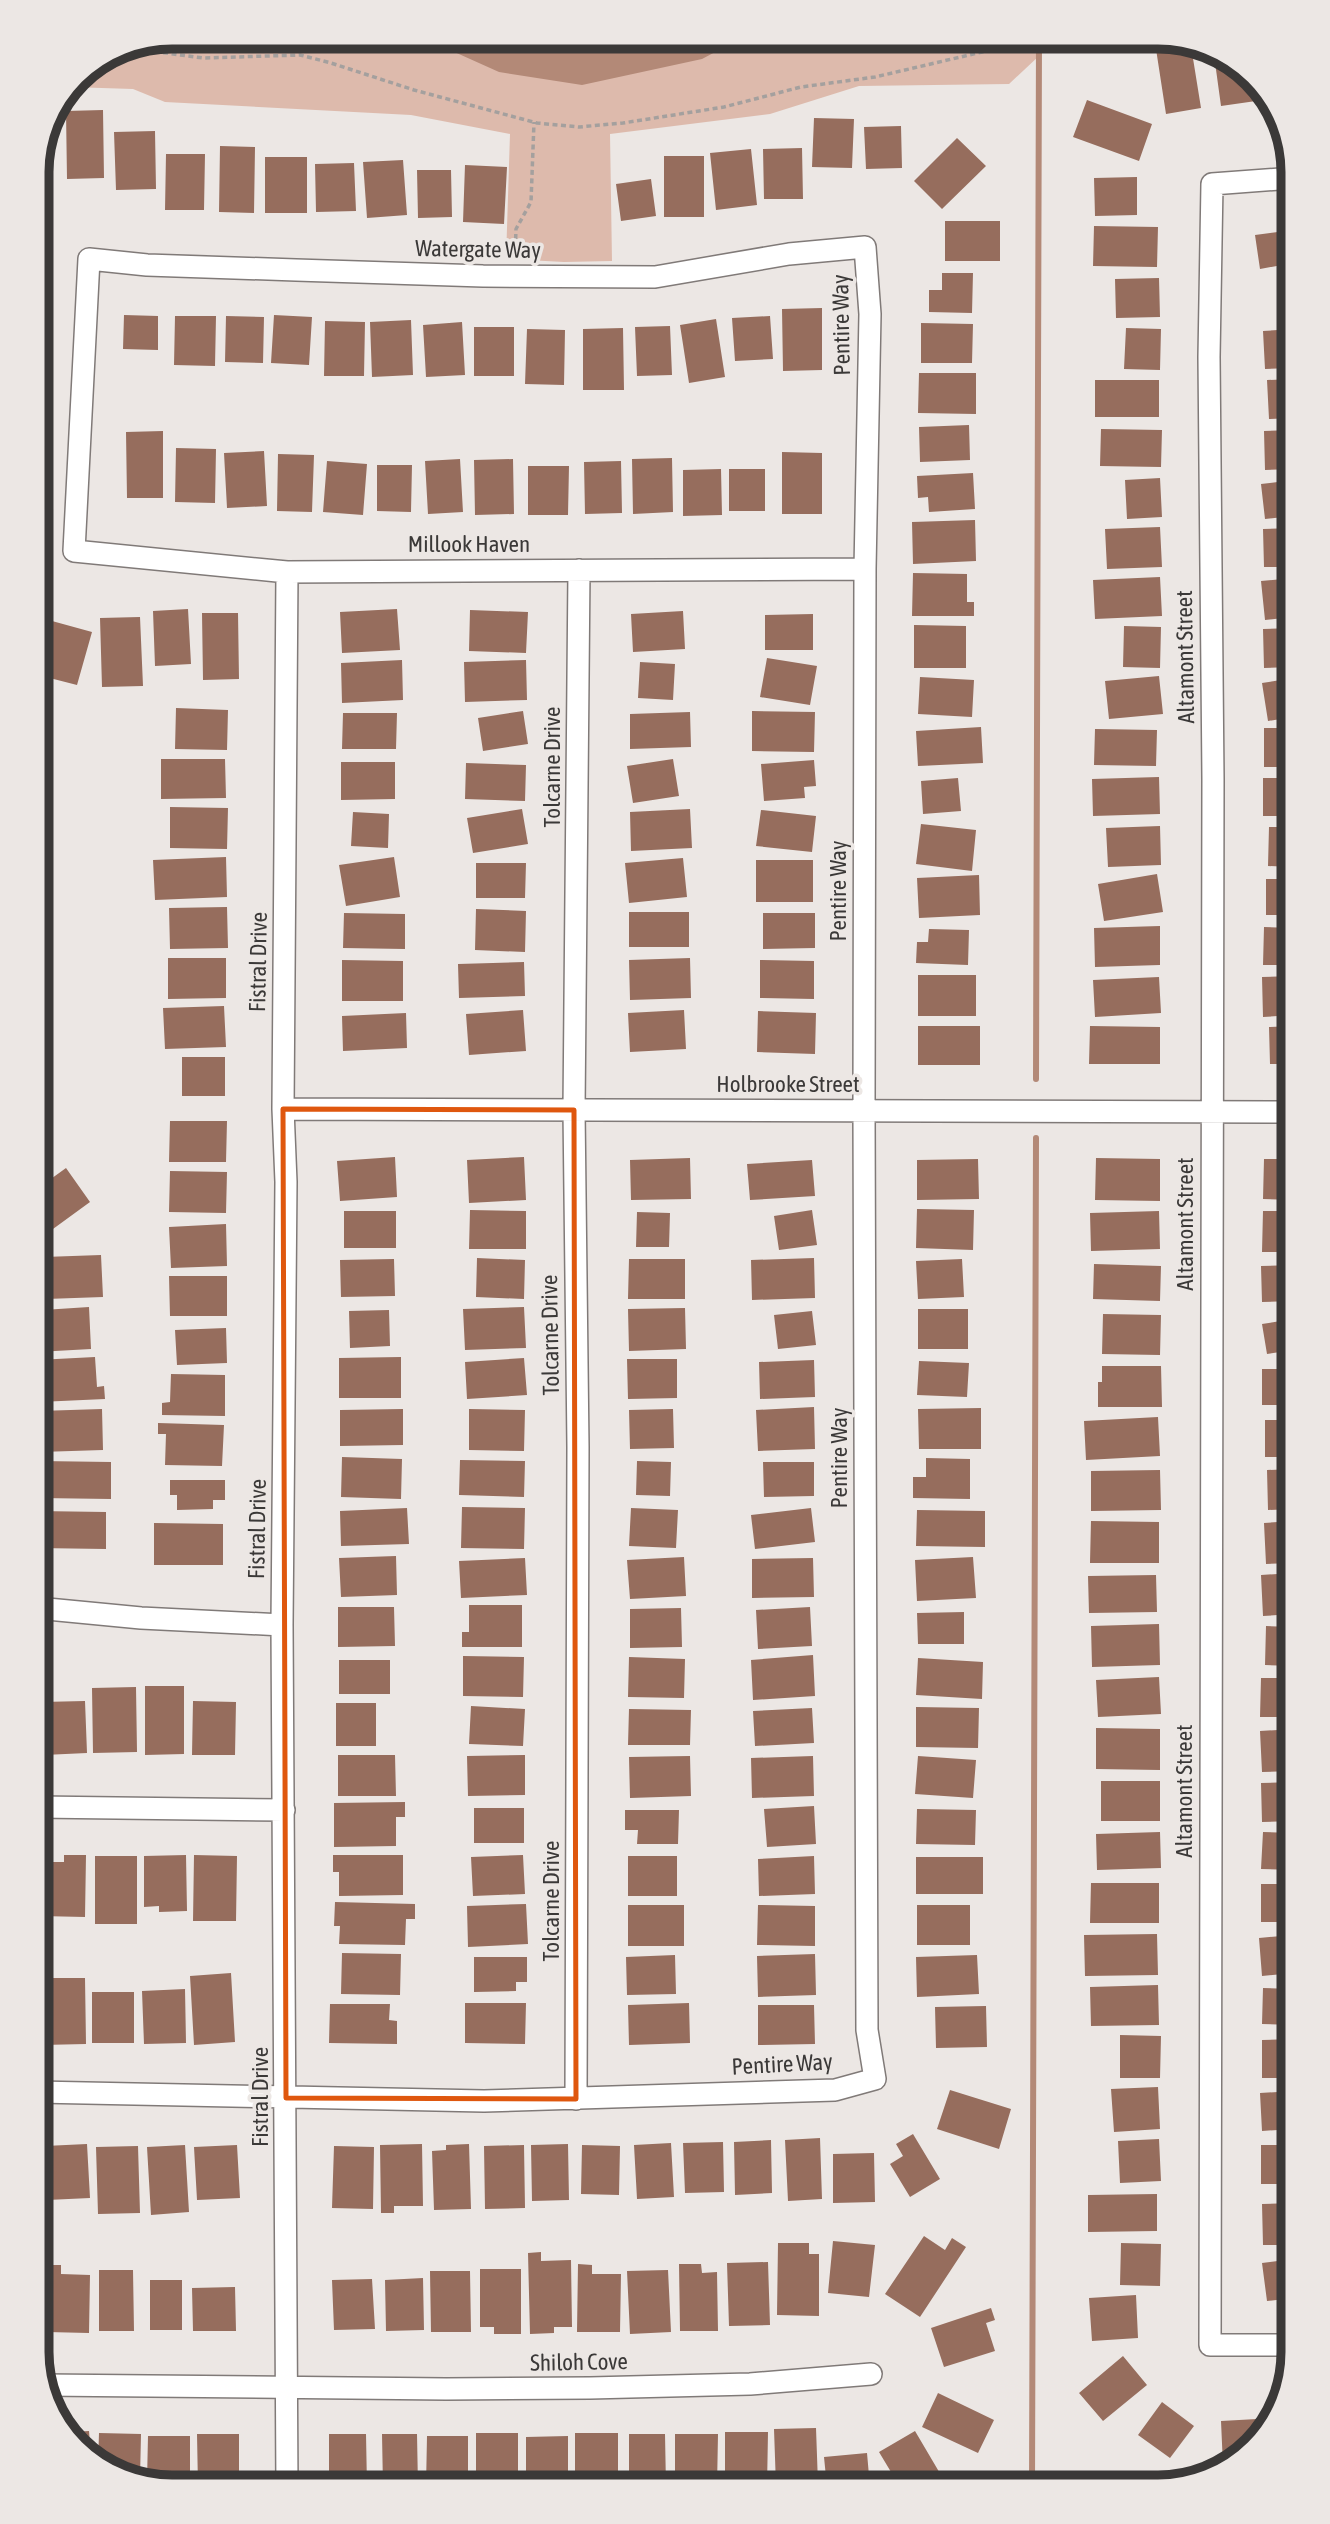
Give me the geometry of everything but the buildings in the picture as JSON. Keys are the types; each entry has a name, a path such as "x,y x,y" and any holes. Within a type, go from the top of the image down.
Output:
{"street":[{"name":"Altamont Street","path":"1281,179 1212,184 1209,357 1213,766 1210,2345 1281,2345"},
{"name":"Watergate Way","path":"74,551 89,259 147,265 514,276 655,277 789,254 865,247"},
{"name":"Pentire Way","path":"49,2092 484,2101 835,2090 875,2079 866,2017 864,1111 870,314 865,247"},
{"name":"Millook Haven","path":"74,551 287,572 866,569"},
{"name":"Tolcarne Drive","path":"576,2099 578,1545 574,1110 579,570"},
{"name":"Fistral Drive","path":"287,572 282,1625 287,2475"},
{"name":"Holbrooke Street","path":"283,1109 1281,1112"},
{"path":"49,1609 141,1618 282,1625"},
{"path":"49,1807 285,1810"},
{"name":"Shiloh Cove","path":"53,2385 590,2388 750,2384 871,2374"}],"path":[{"path":"151,51 203,58 300,55 331,62 414,90 534,122 579,127 724,107 801,87 875,77 995,49"},
{"path":"514,276 516,229 531,202 534,122"}],"highlighted area":[{"path":"283,1109 574,1110 576,2099 286,2098"}],"shaded area":[{"path":"172,49 1046,49 1009,84 859,86 770,114 610,134 612,261 506,259 510,134 411,115 165,102 133,89 83,87 97,74 118,62 140,53"},
{"path":"448,49 721,49 702,59 582,85 499,72"}],"waterway":[{"path":"1036,1079 1039,49"},
{"path":"1032,2475 1036,1138"}]}
